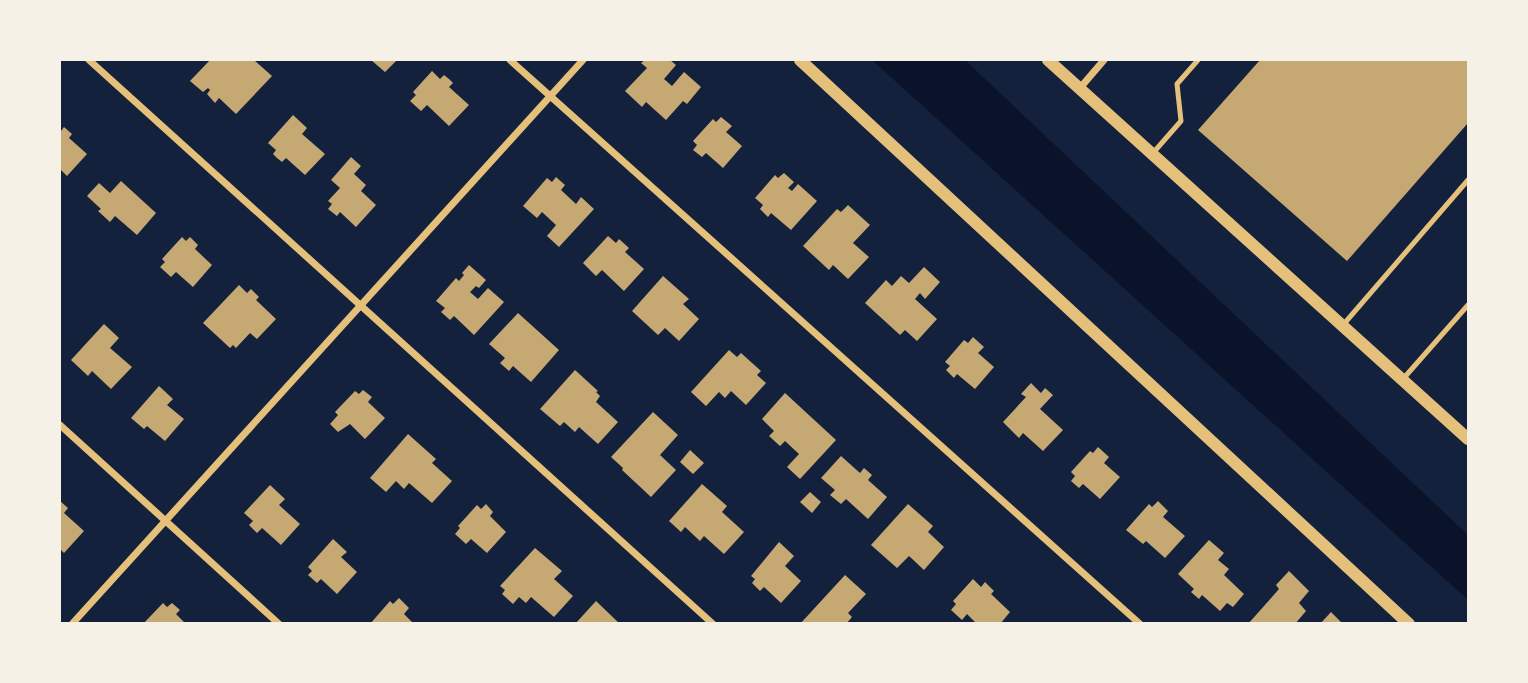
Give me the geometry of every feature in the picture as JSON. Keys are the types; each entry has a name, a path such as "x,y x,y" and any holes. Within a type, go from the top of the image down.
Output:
{"street":[{"path":"89,60 713,624"},
{"path":"510,60 1140,624"},
{"path":"72,624 583,60"},
{"path":"800,60 1409,624"},
{"path":"1048,60 1468,439"},
{"path":"1080,88 1104,60"},
{"path":"60,425 279,624"}],"lane":[{"path":"1152,153 1181,121 1177,84 1198,60"},
{"path":"1343,325 1468,180"},
{"path":"1403,380 1468,305"}],"water":[{"path":"872,60 965,60 1468,535 1468,600"}],"building":[{"path":"210,60 254,60 272,76 236,114 219,98 215,103 207,94 210,90 208,88 203,92 190,81"},
{"path":"371,60 397,60 385,72"},
{"path":"645,60 670,60 676,65 664,79 672,86 684,72 701,87 687,104 683,101 666,120 646,102 642,107 625,91 647,68 641,63"},
{"path":"1260,60 1468,60 1468,123 1347,261 1198,130"},
{"path":"432,71 440,79 444,75 449,79 453,83 449,87 469,105 449,126 427,105 421,111 410,101 416,95 413,92"},
{"path":"293,115 307,128 302,134 325,154 305,175 286,158 282,162 277,158 273,154 276,150 268,143"},
{"path":"721,117 732,126 726,132 742,146 723,168 706,153 702,157 693,150 697,145 693,141 713,119 716,122"},
{"path":"64,127 72,134 69,138 87,154 67,176 60,169 60,129 61,131"},
{"path":"351,157 361,166 354,174 366,185 361,191 376,205 356,227 340,212 337,216 328,209 332,204 328,201 340,188 331,180"},
{"path":"784,173 794,182 788,188 792,191 798,184 817,201 791,230 771,213 768,217 760,209 763,205 755,198 775,175 778,178"},
{"path":"556,177 565,185 561,190 576,204 581,197 594,209 559,247 547,236 556,225 542,212 537,218 523,206 547,178 552,182"},
{"path":"121,181 156,213 137,235 115,216 110,222 87,196 99,183 110,193"},
{"path":"848,205 870,225 853,243 869,257 848,279 833,265 829,270 803,246 837,209 841,212"},
{"path":"608,236 616,243 619,239 629,248 625,252 644,269 624,291 602,270 596,276 583,263"},
{"path":"182,237 186,241 190,237 198,245 195,249 212,265 193,287 176,272 171,277 160,267 165,262 162,259"},
{"path":"469,265 486,280 479,288 476,286 470,292 478,299 488,288 504,302 474,335 454,316 450,320 441,312 445,308 436,301 456,278 459,281"},
{"path":"924,267 940,282 925,299 920,293 915,299 937,319 917,341 905,330 900,335 865,303 886,280 892,286 901,276 909,283"},
{"path":"663,276 689,299 683,304 699,319 679,341 665,328 658,335 632,311"},
{"path":"239,285 247,293 251,289 259,297 256,300 276,319 257,339 250,333 236,348 233,345 230,348 203,323"},
{"path":"518,313 559,350 531,382 513,366 509,371 500,363 505,358 489,344"},
{"path":"104,324 119,338 110,348 132,367 111,389 92,371 88,376 71,360"},
{"path":"973,337 984,347 978,353 994,367 975,389 957,374 954,378 946,370 950,366 945,362 964,340 968,343"},
{"path":"729,350 737,357 741,353 761,371 757,375 766,383 746,405 731,391 725,398 719,392 706,406 691,392"},
{"path":"575,370 598,391 596,392 600,396 596,402 618,422 598,444 579,427 575,432 564,422 560,426 540,409"},
{"path":"1031,383 1041,393 1045,388 1053,395 1040,409 1063,430 1043,451 1023,433 1019,438 1003,422 1026,397 1021,394"},
{"path":"159,386 173,399 167,405 184,419 165,441 147,426 144,429 131,418"},
{"path":"363,390 372,397 368,402 385,418 365,439 350,424 338,432 330,424 338,415 335,412 355,391 359,394"},
{"path":"785,393 836,440 800,479 787,467 799,454 785,441 780,446 769,436 774,431 762,419"},
{"path":"653,412 678,435 660,455 676,470 651,497 611,457"},
{"path":"408,434 436,459 432,463 452,481 432,503 409,483 404,489 396,481 386,492 370,478"},
{"path":"1098,447 1109,457 1104,463 1120,477 1100,499 1083,484 1079,488 1071,481 1075,476 1071,472 1090,451 1093,453"},
{"path":"690,450 704,463 693,474 680,462"},
{"path":"841,456 860,473 864,468 872,475 868,480 887,497 868,519 846,499 841,504 830,495 835,490 821,478"},
{"path":"702,484 727,506 722,512 744,532 724,554 704,536 700,541 685,527 681,532 669,521"},
{"path":"270,485 285,499 279,505 300,524 281,545 262,528 257,533 249,525 253,521 244,513"},
{"path":"810,492 821,502 812,513 800,502"},
{"path":"60,501 68,508 64,513 84,531 64,553 60,549"},
{"path":"1158,501 1168,511 1163,517 1185,536 1165,558 1146,541 1143,544 1126,530 1149,504 1152,507"},
{"path":"486,504 493,512 490,516 506,532 487,553 471,539 466,544 455,534 460,528 458,526 477,505 481,509"},
{"path":"908,504 933,526 928,532 944,547 924,570 909,556 897,568 871,545"},
{"path":"333,539 347,552 341,557 357,572 337,594 321,579 317,583 308,575 312,571 308,567"},
{"path":"1209,540 1224,553 1218,560 1229,569 1224,575 1244,594 1233,607 1227,603 1220,611 1202,595 1199,599 1191,592 1194,589 1178,574"},
{"path":"779,542 794,556 785,566 801,581 781,603 764,587 760,591 752,583 755,579 751,576"},
{"path":"535,548 562,571 554,579 573,596 554,617 531,597 526,603 519,597 513,604 502,594 505,590 500,586"},
{"path":"1289,571 1309,591 1299,603 1306,611 1295,624 1248,624 1279,589 1276,585"},
{"path":"845,575 866,594 848,613 852,617 846,624 800,624"},
{"path":"973,579 981,587 985,582 994,591 991,594 1010,612 1000,624 977,624 967,614 962,620 951,610 956,604 953,601"},
{"path":"399,598 409,608 404,614 414,624 370,624 390,601 393,604"},
{"path":"596,601 620,624 575,624"},
{"path":"163,603 167,607 172,603 180,610 176,614 186,624 143,624"},
{"path":"1331,612 1343,624 1320,624"}]}
